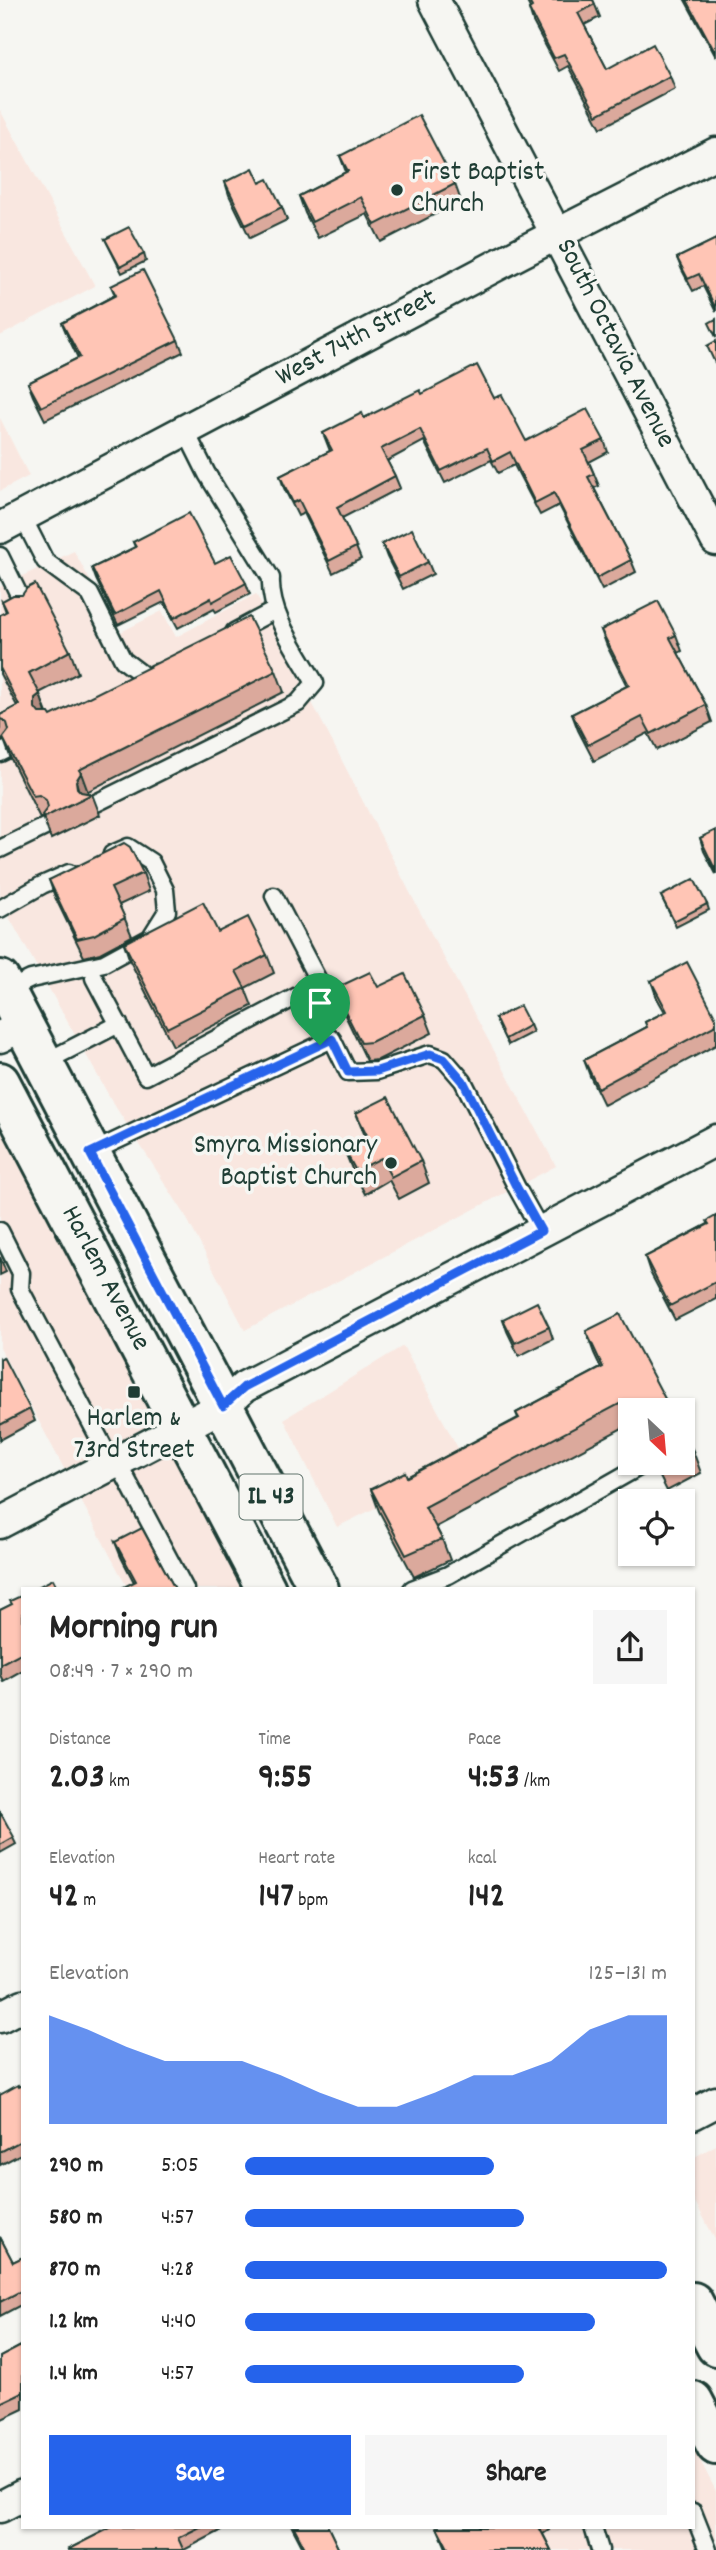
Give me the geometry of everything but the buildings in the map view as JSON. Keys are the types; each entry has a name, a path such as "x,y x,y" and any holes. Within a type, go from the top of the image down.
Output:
{"main road":[{"name":"Harlem Avenue","path":"3,986 12,1031 43,1063 318,1587"},
{"name":"Harlem Avenue","path":"0,1082 265,1587"},
{"path":"695,2306 716,2346"},
{"path":"695,2405 716,2445"}],"street":[{"name":"South Octavia Avenue","path":"434,0 716,540"},
{"name":"West 74th Street","path":"11,522 716,153"},
{"path":"0,1523 223,1406 244,1387 716,1140"},
{"path":"0,2017 21,2006"},
{"path":"695,2113 716,2102"},
{"path":"0,2507 21,2496"}],"lane":[{"path":"94,804 299,703 315,683 275,610 270,593 271,578 206,474 185,430"},
{"path":"11,522 45,561 90,594 123,660 141,681 170,665"},
{"path":"0,556 25,607"},
{"path":"217,641 275,610"},
{"path":"0,849 45,827"},
{"path":"3,986 104,963 150,937 167,911 165,890 151,862 128,847 103,858"},
{"path":"0,909 42,885 79,869"},
{"path":"94,978 146,1076 320,984 274,897"},
{"path":"43,1063 119,1024"},
{"path":"90,1153 332,1039 348,1072 377,1071 430,1054 444,1059 463,1081 541,1231"},
{"path":"0,1231 21,1273 20,1289 108,1455 117,1461 183,1587"},
{"path":"417,1587 448,1575 625,1475"},
{"path":"695,2517 708,2550"},
{"path":"594,2529 600,2550"}],"shaded area":[{"path":"0,110 95,286 0,336"},
{"path":"0,418 29,476 0,491"},
{"path":"74,551 119,633 162,611 176,637 256,594 435,941 556,1166 245,1330 184,1213 113,1103 0,901 0,587"},
{"path":"0,1125 241,1587 127,1587 0,1348"},
{"path":"403,1346 466,1463 337,1527 284,1419"},
{"path":"716,2145 716,2241 695,2202 695,2157"},
{"path":"695,2451 716,2491 716,2550 550,2550 539,2529 695,2529"}],"place":[{"name":"First Baptist Church","path":"397,190"},
{"name":"Smyra Missionary Baptist Church","path":"391,1163"},
{"name":"Harlem & 73rd Street","path":"134,1392"}],"route":[{"path":"332,1039 348,1072 377,1071 430,1054 444,1059 463,1081 541,1231 244,1387 223,1406 90,1153 320,1045 332,1039"}]}
